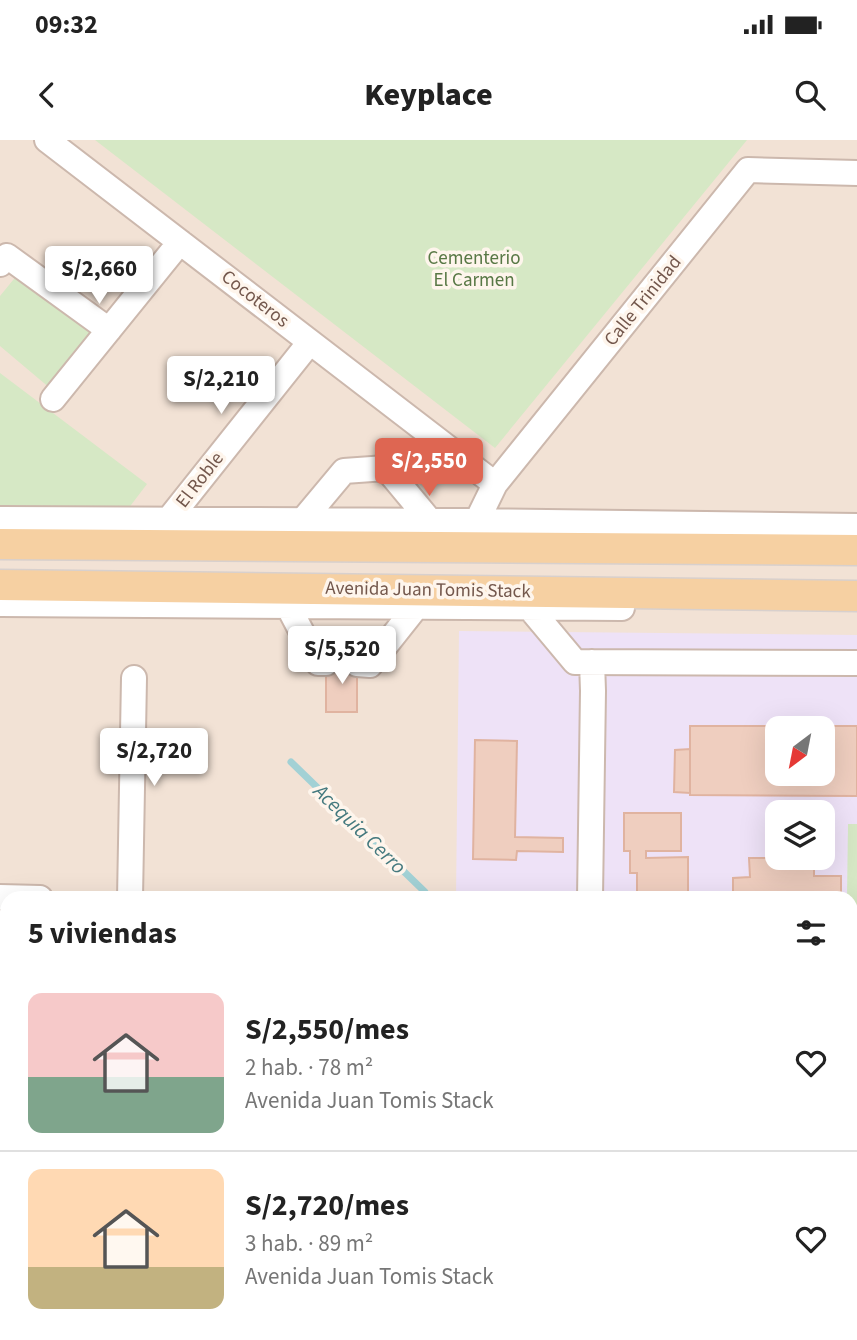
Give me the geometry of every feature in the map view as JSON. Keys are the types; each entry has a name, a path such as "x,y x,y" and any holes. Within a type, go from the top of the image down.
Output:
{"main road":[{"path":"0,544 857,550"},
{"name":"Avenida Juan Tomis Stack","path":"0,585 857,596"}],"street":[{"name":"Cocoteros","path":"47,140 495,484"},
{"name":"Calle Trinidad","path":"477,521 495,484 748,170 857,173"},
{"path":"53,399 180,242"},
{"path":"4,260 109,331"},
{"name":"El Roble","path":"169,519 310,342"},
{"path":"303,520 344,471 386,468 430,521"},
{"path":"0,519 857,526"},
{"name":"Avenida Juan Tomis Stack","path":"0,604 857,609"},
{"path":"288,606 318,663 326,663"},
{"path":"357,664 370,665 416,607"},
{"path":"529,607 575,662 857,663"},
{"path":"590,891 592,662"},
{"path":"130,891 134,678"}],"shaded area":[{"path":"0,140 857,140 857,891 0,891"},
{"path":"459,631 857,635 857,891 456,891"}],"green space":[{"name":"Cementerio El Carmen","path":"95,140 747,140 495,448"},
{"path":"18,274 95,337 51,389 0,346 0,296"},
{"path":"0,373 147,484 128,509 0,505"},
{"path":"848,824 857,824 857,891 847,891"}],"building":[{"path":"326,660 357,660 357,712 326,712"},
{"path":"690,726 765,726 765,786 835,786 835,726 857,726 857,796 690,795"},
{"path":"475,740 517,741 515,837 563,838 563,852 517,851 516,860 473,859"},
{"path":"690,749 690,793 674,792 675,750"},
{"path":"624,813 681,813 681,851 646,851 646,858 688,857 688,891 637,891 637,873 630,873 630,851 624,851"},
{"path":"749,858 765,858 765,870 814,870 814,876 841,876 841,891 733,891 733,878 750,877"}],"waterway":[{"name":"Acequia Cerro","path":"291,762 424,891"}]}
